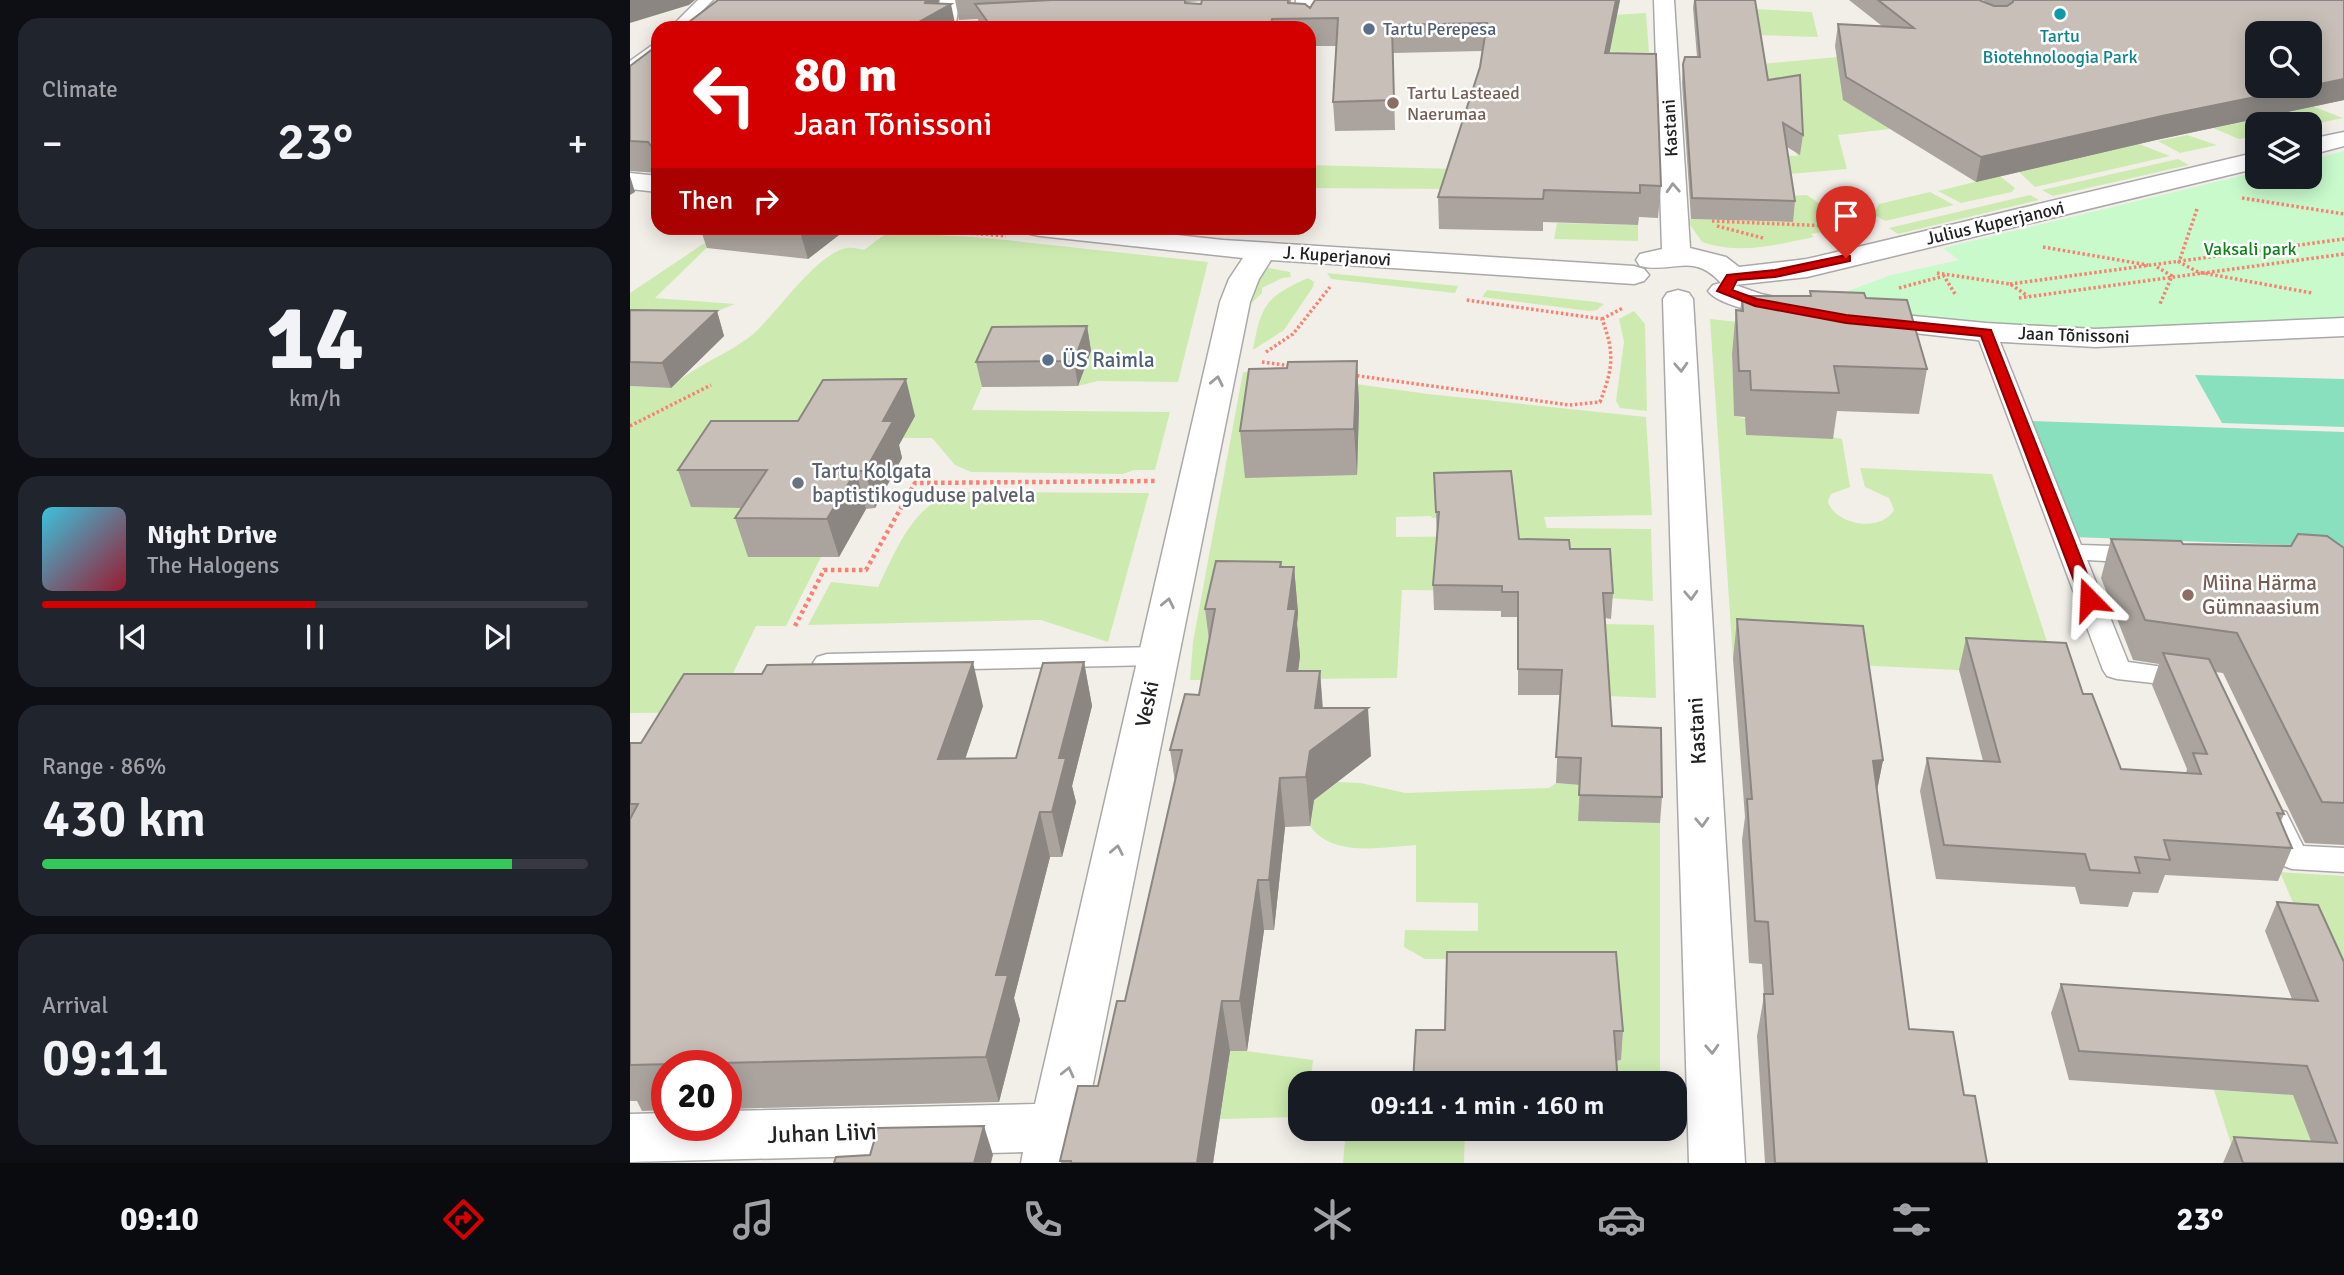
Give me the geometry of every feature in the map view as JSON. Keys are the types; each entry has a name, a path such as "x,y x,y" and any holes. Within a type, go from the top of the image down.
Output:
{"street":[{"name":"Kastani","path":"1664,0 1676,256"},
{"path":"1301,2 1302,21"},
{"path":"2322,144 2344,139"},
{"name":"Julius Kuperjanovi","path":"1678,299 1700,299 1728,284 1807,268 2245,163"},
{"path":"630,181 651,183"},
{"name":"J. Kuperjanovi","path":"1180,235 1200,236 1262,251 1634,289"},
{"name":"Veski","path":"1053,1145 1235,302 1244,279 1262,251"},
{"name":"Jaan Tõnissoni","path":"1676,256 1690,256 1718,264 1728,284 1755,302 1825,315 1938,328 2095,338 2344,327"},
{"path":"1634,289 1638,267 1648,261 1676,256"},
{"path":"1634,289 1635,280 1643,288 1678,299"},
{"name":"Kastani","path":"1678,299 1717,1163"},
{"name":"Juhan Liivi","path":"630,1138 1053,1145"}],"lane":[{"path":"684,21 706,0"},
{"path":"950,10 1013,21"},
{"path":"630,69 651,51"},
{"path":"1986,332 2117,670 2211,681"},
{"path":"2071,552 2166,556"},
{"path":"827,663 1157,656"},
{"path":"2263,794 2292,857 2344,860"}],"path":[{"path":"2179,262 2201,197"},
{"path":"2240,198 2344,214"},
{"path":"1765,239 1710,223 1832,226"},
{"path":"1934,272 1944,276 2010,284 2344,239"},
{"path":"2042,247 2156,266 2172,276"},
{"path":"2015,299 2344,254"},
{"path":"2179,262 2197,272 2317,294"},
{"path":"1892,290 1944,276"},
{"path":"1938,328 1936,310 1962,306 1944,276"},
{"path":"2010,284 2029,297"},
{"path":"1261,355 1293,334 1332,285"},
{"path":"1602,319 1634,289"},
{"path":"1466,300 1602,319"},
{"path":"1347,374 1558,404 1600,402 1614,366 1614,351 1602,319"},
{"path":"1251,360 1298,367"},
{"path":"630,426 711,385"},
{"path":"795,626 824,570 866,570 915,483 1196,481"}],"green space":[{"path":"1753,9 1812,12 1818,37 1756,35"},
{"path":"1646,13 1649,52 1466,51 1462,24"},
{"path":"1979,26 2245,32 2245,36 1890,129 1838,135 1847,169 1790,174 1688,152 1797,156 1792,133 1684,71 1837,57 1866,58"},
{"path":"2312,106 2343,118 2322,122 2322,112 2285,112"},
{"path":"2245,121 2245,138 2239,139 2213,128"},
{"path":"2187,135 2217,145 2180,153 2158,141"},
{"path":"2139,144 2170,156 2035,187 2016,169"},
{"name":"Vaksali park","path":"2344,151 2344,317 2125,330 2044,327 1916,318 1840,294 1891,275 1959,260 1943,248 2245,175 2245,189 2322,189 2322,157"},
{"path":"1972,154 2015,188 2012,192 1961,203 1938,191 1987,179"},
{"path":"2178,159 2189,165 2053,196 2042,190"},
{"path":"1316,165 1456,169 1451,189 1316,188"},
{"path":"1930,192 1954,205 1885,221 1873,214 1879,204"},
{"path":"1807,195 1846,222 1856,220 1861,224 1842,230 1811,234 1814,237 1786,243 1730,248 1702,242 1686,219 1792,222 1788,196"},
{"path":"2030,195 2039,200 1898,234 1889,228"},
{"path":"1557,223 1638,225 1638,241 1554,239"},
{"path":"720,235 655,298 735,304 680,326 630,339 630,293"},
{"path":"884,235 938,235 1208,262 1178,382 1098,381 1078,386 982,387 972,410 1170,412 1155,470 1134,470 1123,474 971,472 955,465 932,438 903,438 914,416 779,508 821,557 786,626 756,626 718,704 754,712 630,713 630,386 671,388 690,373 752,335 822,261 847,248 864,250"},
{"path":"1264,267 1290,272 1291,277 1282,278 1262,288 1262,293 1243,311"},
{"path":"1327,273 1458,286 1455,293 1331,279"},
{"path":"1308,278 1314,282 1313,287 1284,330 1253,350 1259,323 1267,305 1282,291"},
{"path":"1487,290 1604,304 1597,310 1589,311 1482,297"},
{"path":"1634,311 1645,324 1647,411 1620,408 1616,401 1624,342 1619,319"},
{"path":"1710,319 1803,329 1732,355 1734,416 1842,439 1850,487 1831,494 1828,501 1839,516 1869,524 1888,517 1894,510 1889,498 1865,487 1860,468 1992,474 2058,675 1733,659"},
{"path":"1261,371 1428,394 1646,417 1652,515 1544,517 1547,528 1651,529 1653,601 1502,591 1402,590 1397,678 1190,680 1193,642 1243,372","holes":["1396,517 1489,517 1490,536 1396,537"]},
{"path":"2195,375 2344,379 2344,427 2222,423"},
{"path":"2031,421 2344,432 2344,547 2074,537"},
{"path":"967,492 1149,493 1108,642 1041,620 808,625 831,582 878,587 901,541 921,513 934,502 949,495"},
{"path":"1602,624 1654,625 1656,698 1607,696"},
{"path":"1338,782 1361,783 1405,793 1549,788 1556,783 1580,785 1579,821 1660,823 1660,1071 1613,1071 1612,1061 1621,1060 1453,959 1425,959 1404,947 1405,930 1478,931 1478,903 1416,902 1416,845 1359,848 1331,843 1310,826 1314,800"},
{"path":"2280,872 2344,876 2344,1023"},
{"path":"1230,1051 1313,1060 1312,1071 1288,1071 1288,1117 1219,1119"},
{"path":"2214,1090 2344,1098 2344,1163 2237,1163"},
{"path":"1345,1141 1465,1141 1464,1163 1343,1163"}],"building":[{"path":"718,0 926,0 925,3 951,4 921,21 690,21"},
{"path":"1052,0 1185,0 1185,3 1201,4 1202,0 1288,0 1288,3 1305,4 1310,8 1315,0 1616,0 1605,53 1656,54 1661,186 1640,185 1640,193 1544,190 1543,199 1438,197 1480,67 1487,23 1392,25 1394,100 1333,102 1338,18 1272,21 987,21 975,4"},
{"path":"1695,0 1755,0 1768,80 1800,75 1803,135 1783,123 1795,201 1692,198 1683,64 1685,57 1700,57"},
{"path":"1878,0 1979,0 1994,6 2007,6 2013,0 2344,0 2344,79 2322,84 2322,21 2245,21 2245,98 2250,98 1981,157 1846,77 1838,24 1914,28"},
{"path":"651,50 651,146 648,142 630,141 630,66"},
{"path":"1810,291 1864,293 1866,298 1907,300 1927,369 1834,366 1839,393 1751,390 1750,371 1739,371 1736,310 1743,311 1742,296 1811,296"},
{"path":"630,310 717,311 662,363 630,362"},
{"path":"1087,326 1074,361 976,362 992,327"},
{"path":"1357,361 1354,429 1240,431 1249,369 1287,368 1288,362"},
{"path":"906,379 883,421 893,421 865,471 856,471 827,519 735,518 767,470 678,470 711,421 798,421 823,380"},
{"path":"1511,471 1519,539 1569,540 1570,549 1610,549 1613,593 1603,593 1612,726 1661,728 1662,797 1579,795 1581,758 1556,757 1562,670 1518,669 1518,592 1502,592 1502,586 1433,585 1439,512 1436,512 1434,473"},
{"path":"2298,534 2327,536 2344,548 2344,803 2322,802 2237,633 2145,620 2111,539 2181,541 2183,544 2291,546"},
{"path":"1216,561 1281,562 1280,567 1294,567 1288,609 1296,609 1287,671 1320,671 1315,708 1368,708 1310,751 1306,777 1280,778 1269,880 1258,880 1240,1001 1222,1001 1197,1163 1060,1161 1078,1086 1098,1086 1117,1001 1125,1001 1182,750 1170,750 1185,694 1199,695 1215,609 1205,609"},
{"path":"1737,619 1863,626 1883,760 1873,761 1909,1029 1953,1032 1964,1095 1975,1096 1987,1163 1775,1163 1764,994 1773,994 1768,922 1755,921 1747,799 1752,799"},
{"path":"1966,638 2066,643 2083,694 2092,694 2121,769 2201,774 2193,753 2207,754 2163,653 2209,659 2284,814 2277,813 2292,848 2164,840 2170,860 2135,857 2140,873 2090,870 2085,854 1944,845 1927,758 2000,762"},
{"path":"973,662 938,759 1016,758 1043,663 1084,662 1059,758 1066,758 1052,812 1040,812 996,975 1008,975 986,1057 742,1062 742,1050 651,1050 651,1065 630,1065 630,819 638,804 630,804 630,743 641,743 684,674 762,674 767,665"},
{"path":"2277,902 2318,905 2344,962 2344,1163 2243,1163 2234,1137 2337,1143 2307,1066 2079,1051 2061,984 2318,1001"},
{"path":"1447,952 1616,952 1623,1031 1614,1031 1617,1071 1414,1071 1416,1030 1445,1030"},
{"path":"984,1126 974,1163 834,1163 836,1157 870,1155 878,1128"}],"place":[{"name":"Tartu Biotehnoloogia Park","path":"2060,14"},
{"name":"Tartu Perepesa","path":"1369,29"},
{"name":"Tartu Lasteaed Naerumaa","path":"1393,103"},
{"name":"ÜS Raimla","path":"1048,360"},
{"name":"Tartu Kolgata baptistikoguduse palvela","path":"798,483"},
{"name":"Miina Härma Gümnaasium","path":"2188,595"}],"route":[{"path":"1846,258 1807,268 1732,277 1729,286 1723,291 1755,302 1846,319 1986,332 2089,599"}]}
